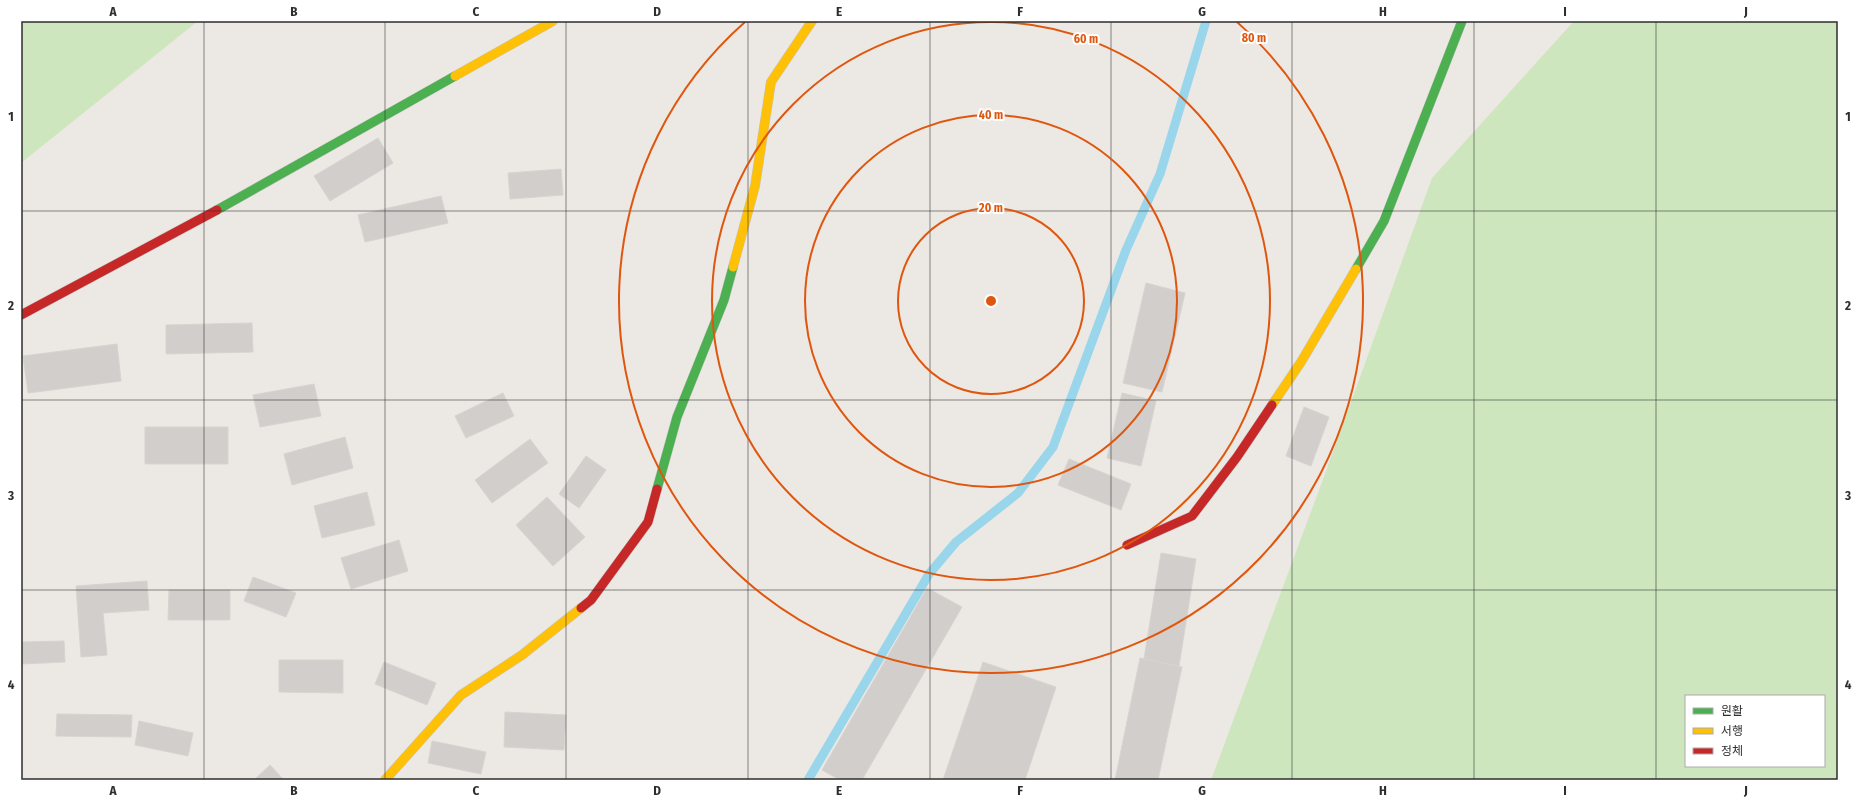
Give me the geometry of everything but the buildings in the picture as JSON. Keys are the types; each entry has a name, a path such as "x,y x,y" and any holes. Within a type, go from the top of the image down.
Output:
{"street":[{"path":"21,315 37,308 224,206 553,21"},
{"path":"385,780 461,696 522,655 591,600 648,522 677,417 724,300 755,186 771,82 812,21"},
{"path":"1127,545 1192,516 1237,457 1301,362 1384,221 1462,21"}],"green space":[{"path":"21,21 198,21 21,163"},
{"path":"1574,21 1838,21 1838,780 1211,780 1325,474 1432,178"}],"waterway":[{"path":"808,780 929,574 956,542 1018,493 1053,447 1126,250 1160,174 1206,21"}],"traffic: fast":[{"path":"1356,269 1384,221 1462,21"},
{"path":"217,210 455,76"},
{"path":"657,489 677,417 724,300 733,267"}],"traffic: slow":[{"path":"455,76 553,21"},
{"path":"733,267 755,186 771,82 812,21"},
{"path":"1272,405 1301,362 1356,269"},
{"path":"385,780 461,695 522,655 581,608"}],"traffic: jam":[{"path":"21,315 217,210"},
{"path":"1127,545 1192,516 1237,457 1272,405"},
{"path":"581,608 591,600 648,522 657,489"}]}
